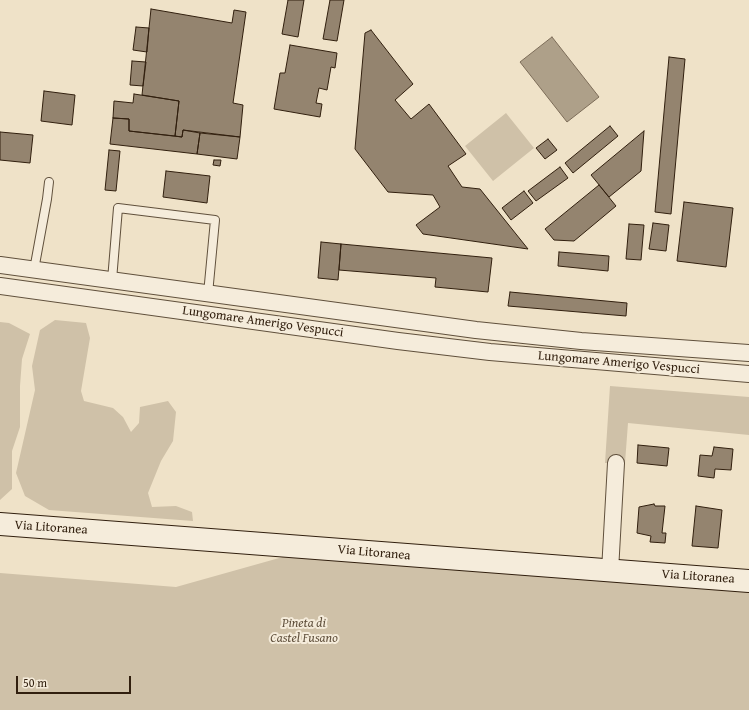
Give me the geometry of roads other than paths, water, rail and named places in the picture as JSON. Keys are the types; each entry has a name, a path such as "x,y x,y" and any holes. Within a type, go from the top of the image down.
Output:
{"main road":[{"name":"Via Litoranea","path":"0,524 749,581"}],"street":[{"name":"Lungomare Amerigo Vespucci","path":"0,265 492,331 588,341 749,353"},
{"path":"37,270 37,291"},
{"name":"Lungomare Amerigo Vespucci","path":"0,286 398,341 490,352 749,374"},
{"path":"490,352 492,331"},
{"path":"610,571 616,463"}],"lane":[{"path":"37,270 49,182"},
{"path":"112,280 118,208 215,220 208,294"}],"park label":[{"name":"Pineta di Castel Fusano","path":"304,632"}]}
